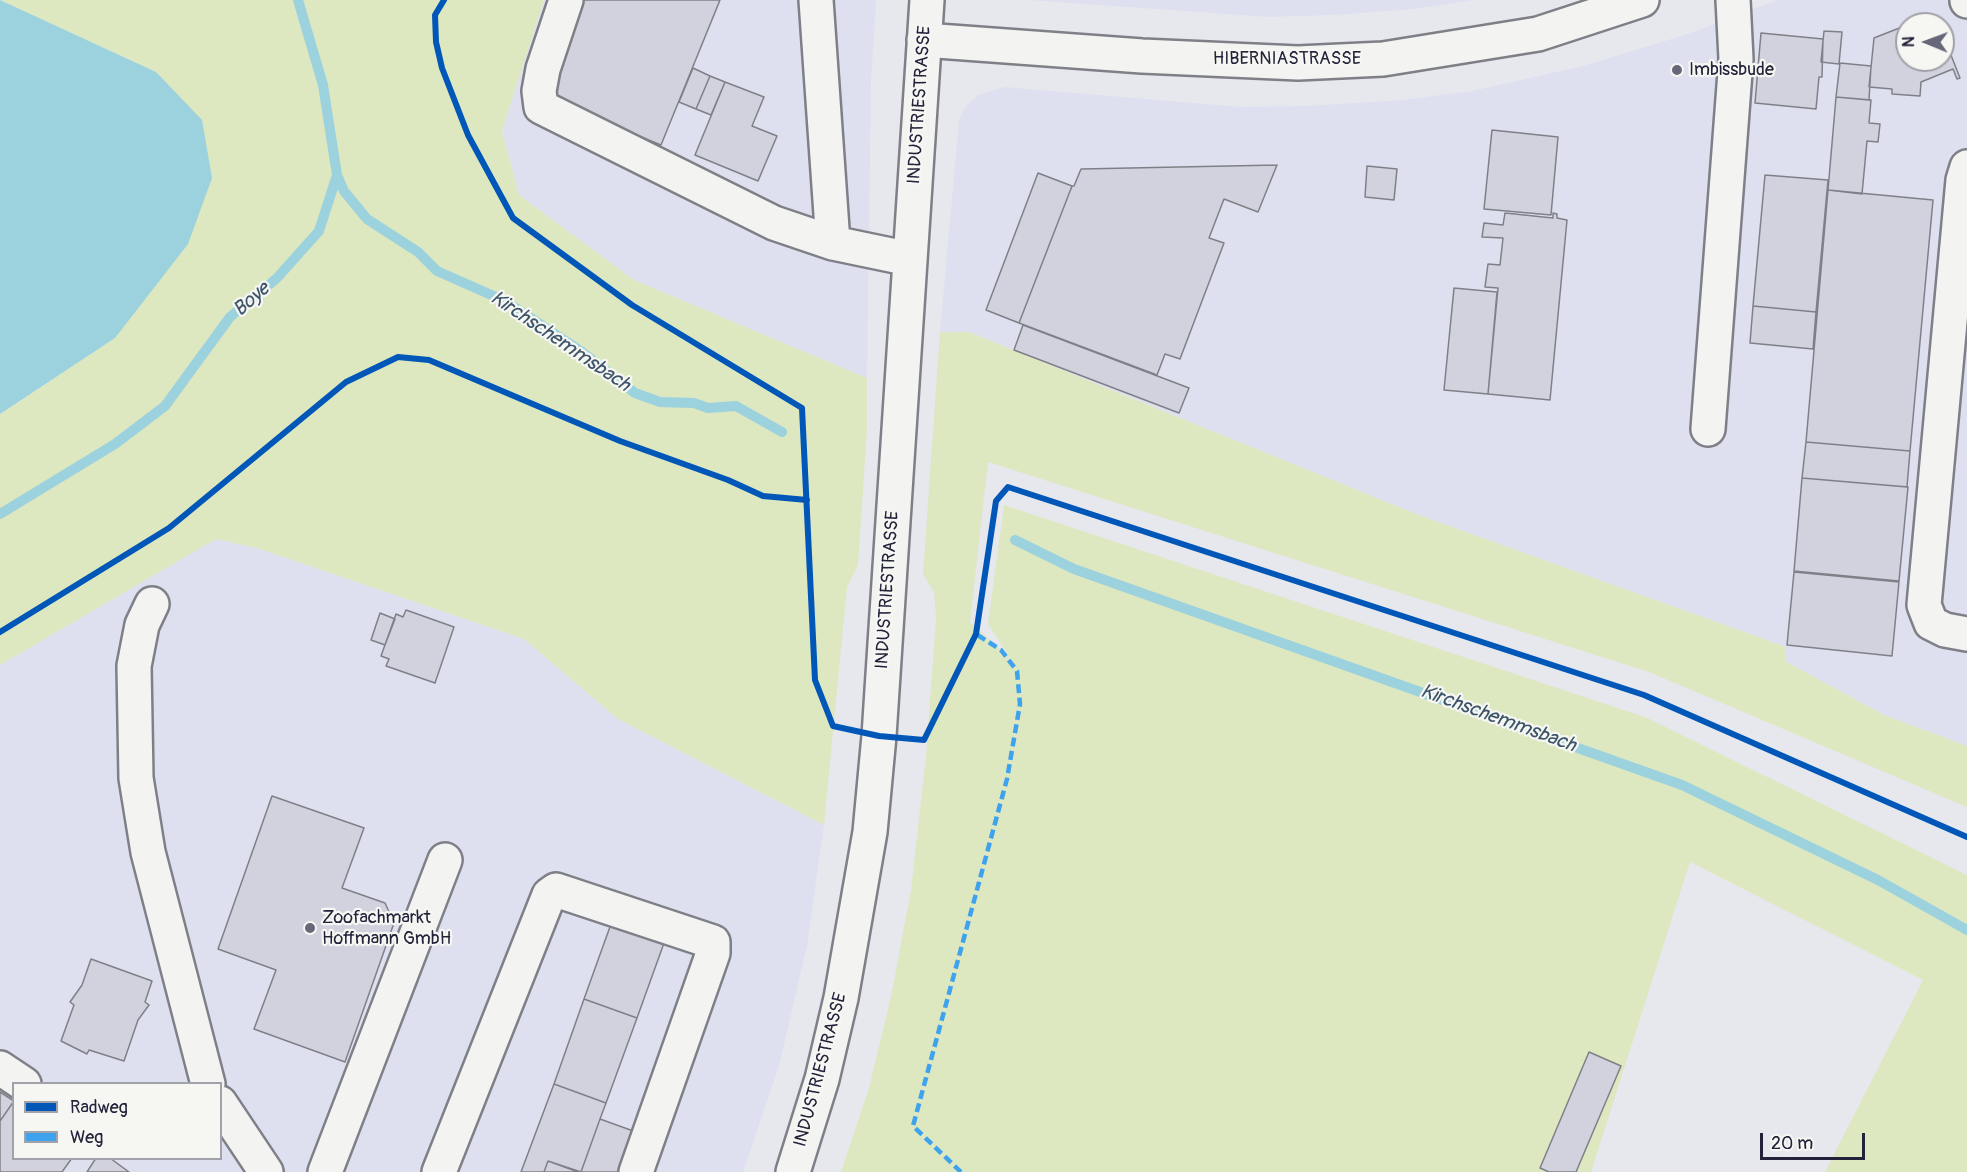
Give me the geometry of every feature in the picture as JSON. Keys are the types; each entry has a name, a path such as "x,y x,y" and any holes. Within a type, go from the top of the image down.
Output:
{"street":[{"path":"566,0 543,69 539,91 541,107 774,223 833,243 910,260"},
{"path":"816,0 833,243"},
{"name":"INDUSTRIESTRASSE","path":"793,1172 822,1079 841,998 870,832 927,0"},
{"name":"HIBERNIASTRASSE","path":"924,40 1142,56 1276,62 1383,59 1538,34 1642,0"},
{"path":"1708,429 1736,59 1733,0"},
{"path":"1967,167 1961,192 1924,605 1931,623 1945,630 1967,634"},
{"path":"152,604 142,624 134,666 136,778 148,852 208,1082"},
{"path":"325,1172 445,860"},
{"path":"439,1172 549,895 556,890 713,942 713,953 636,1172"},
{"path":"0,1068 22,1082"},
{"path":"222,1106 266,1172"}],"shaded area":[{"path":"544,0 876,0 871,83 867,378 634,280 519,195 502,131"},
{"path":"1028,0 1474,0 1415,9 1269,17"},
{"path":"1777,0 1967,0 1967,746 1884,715 1785,661 1786,647 1416,514 970,332 940,332 959,120 966,106 978,95 1005,87 1241,107 1306,106 1403,100 1472,91 1583,66 1688,34"},
{"path":"215,539 257,548 524,639 618,719 824,825 807,946 779,1066 743,1172 0,1172 0,665"}],"green space":[{"path":"0,0 544,0 502,131 519,195 634,280 867,378 867,430 858,565 847,587 824,825 618,719 524,639 257,548 216,539 0,665 0,414 115,338 156,72"},
{"path":"940,332 969,332 1416,514 1786,647 1785,661 1884,715 1967,746 1967,807 1649,672 988,462 970,622 1011,659 988,624 1004,505 1645,717 1967,875 1967,1172 1825,1172 1923,980 1690,862 1591,1172 841,1172 869,1088 892,992 911,890 926,756 936,618 934,592 923,574"}],"water":[{"path":"0,0 156,72 202,120 212,178 188,244 115,338 0,414"}],"building":[{"path":"583,0 720,0 661,145 543,97"},
{"path":"1895,30 1895,72 1946,72 1921,82 1920,96 1892,94 1892,89 1869,87 1874,38"},
{"path":"1824,31 1842,32 1839,64 1821,62"},
{"path":"1761,33 1823,39 1822,77 1819,77 1816,109 1755,103"},
{"path":"1840,63 1871,66 1869,100 1836,97"},
{"path":"1955,65 1960,78 1957,79 1954,72"},
{"path":"693,68 710,76 696,109 679,102"},
{"path":"710,76 725,82 711,115 696,109"},
{"path":"725,82 764,97 752,126 777,136 758,181 695,155"},
{"path":"1836,97 1871,100 1869,123 1880,124 1878,142 1867,141 1862,194 1828,190"},
{"path":"1492,130 1558,137 1551,215 1484,209"},
{"path":"1277,165 1258,212 1224,199 1209,238 1224,243 1180,359 1165,354 1157,375 1019,323 1072,186 1081,169"},
{"path":"1367,166 1397,169 1394,200 1365,197"},
{"path":"1038,173 1072,186 1019,323 986,310"},
{"path":"1765,175 1828,180 1816,312 1753,306"},
{"path":"1828,190 1933,200 1910,451 1806,442"},
{"path":"1505,213 1553,218 1553,213 1557,214 1557,218 1567,220 1550,400 1488,394 1498,288 1485,287 1488,264 1500,265 1503,238 1482,237 1484,223 1503,225"},
{"path":"1454,288 1497,292 1488,394 1444,390"},
{"path":"1753,306 1816,312 1813,349 1750,343"},
{"path":"1023,325 1189,388 1179,413 1014,350"},
{"path":"1806,442 1910,451 1907,487 1802,478"},
{"path":"1802,478 1908,487 1899,581 1794,571"},
{"path":"1794,572 1899,582 1892,656 1787,645"},
{"path":"406,610 454,627 435,683 386,666 389,659 381,656 396,614 403,617"},
{"path":"380,613 395,619 385,645 371,640"},
{"path":"272,796 364,828 342,888 385,903 394,923 345,1062 254,1029 276,970 218,949"},
{"path":"611,924 664,943 637,1018 584,999"},
{"path":"91,959 152,981 145,1002 149,1005 138,1020 124,1061 89,1050 87,1054 61,1041 74,1005 70,1002 82,985"},
{"path":"584,999 637,1018 606,1103 554,1084"},
{"path":"1589,1052 1621,1066 1576,1172 1549,1172 1540,1168"},
{"path":"554,1084 606,1103 581,1172 548,1161 544,1172 521,1172"},
{"path":"0,1092 12,1100 12,1104 0,1121"},
{"path":"12,1104 12,1160 71,1160 62,1172 0,1172 0,1121"},
{"path":"600,1119 636,1132 622,1172 581,1172"},
{"path":"95,1160 113,1160 129,1172 87,1172"},
{"path":"548,1161 578,1172 544,1172"}],"waterway":[{"name":"Boye","path":"0,514 115,444 165,406 230,317 277,278 319,231 337,175 323,85 298,0"},
{"name":"Kirchschemmsbach","path":"337,175 344,191 367,219 418,252 437,271 505,301 582,352 635,393 660,402 694,403 708,408 736,406 782,432"},
{"name":"Kirchschemmsbach","path":"1015,540 1074,569 1682,785 1878,880 1967,930"}],"marked path":[{"path":"961,1172 913,1126 1007,779 1020,704 1017,671 1001,650 976,634"}],"cycle path":[{"path":"444,0 435,15 436,42 442,68 468,135 513,218 632,305 802,408 815,680 833,726 879,736 924,740 976,634 996,501 1008,487 1644,695 1967,837"},
{"path":"0,632 169,528 346,382 398,357 429,360 620,441 728,480 763,496 807,500"}],"place":[{"name":"Imbissbude","path":"1677,70"},
{"name":"Zoofachmarkt Hoffmann GmbH","path":"310,928"}]}
